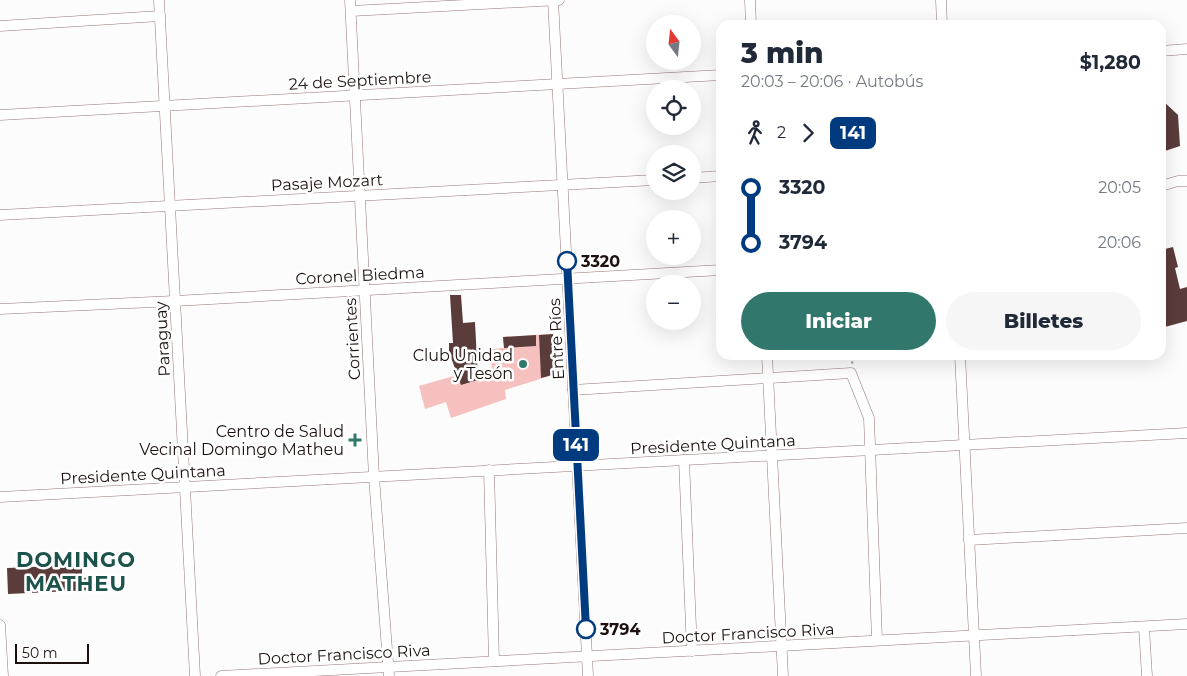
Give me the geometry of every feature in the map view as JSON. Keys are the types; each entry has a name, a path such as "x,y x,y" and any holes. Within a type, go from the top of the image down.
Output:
{"street":[{"name":"Paraguay","path":"159,0 195,676"},
{"name":"Corrientes","path":"350,0 374,477 389,672"},
{"name":"Entre Ríos","path":"553,0 588,676"},
{"path":"351,11 559,0"},
{"path":"750,0 751,20"},
{"path":"941,0 942,20"},
{"path":"0,26 160,16"},
{"path":"1166,51 1187,49"},
{"name":"24 de Septiembre","path":"0,115 716,75"},
{"path":"701,177 716,176"},
{"name":"Pasaje Mozart","path":"0,214 646,180"},
{"path":"1166,185 1187,181"},
{"name":"Coronel Biedma","path":"0,309 716,270"},
{"path":"767,360 783,676"},
{"path":"960,360 976,676"},
{"path":"573,390 851,373 869,418 877,640"},
{"name":"Presidente Quintana","path":"0,497 1187,433"},
{"path":"684,460 692,651"},
{"path":"490,470 494,662"},
{"path":"969,540 1187,528"},
{"name":"Doctor Francisco Riva","path":"221,676 389,672 494,662 587,656 1187,624"},
{"path":"0,625 3,676"},
{"path":"1144,627 1147,676"}],"shaded area":[{"path":"553,334 556,374 505,390 506,399 451,418 446,402 425,409 419,386 457,375 461,385 492,376 491,349 504,348 503,337"}],"building":[{"path":"1166,104 1178,115 1180,146 1166,151"},
{"path":"1173,247 1178,267 1175,268 1180,289 1187,287 1187,321 1166,327 1166,249"},
{"path":"450,295 461,295 463,323 475,322 478,380 461,385 449,352 449,343 453,343"},
{"path":"553,334 556,374 541,378 539,335"},
{"path":"536,335 536,346 504,348 503,337"},
{"path":"82,565 82,578 92,577 92,590 8,594 7,568"}],"bus line":[{"name":"141","path":"567,261 586,629"}],"place":[{"name":"3320","path":"567,261"},
{"name":"Club Unidad y Tesón","path":"523,364"},
{"name":"Centro de Salud Vecinal Domingo Matheu","path":"355,440"},
{"name":"3794","path":"586,629"}],"district":[{"name":"DOMINGO MATHEU","path":"76,572"}]}
